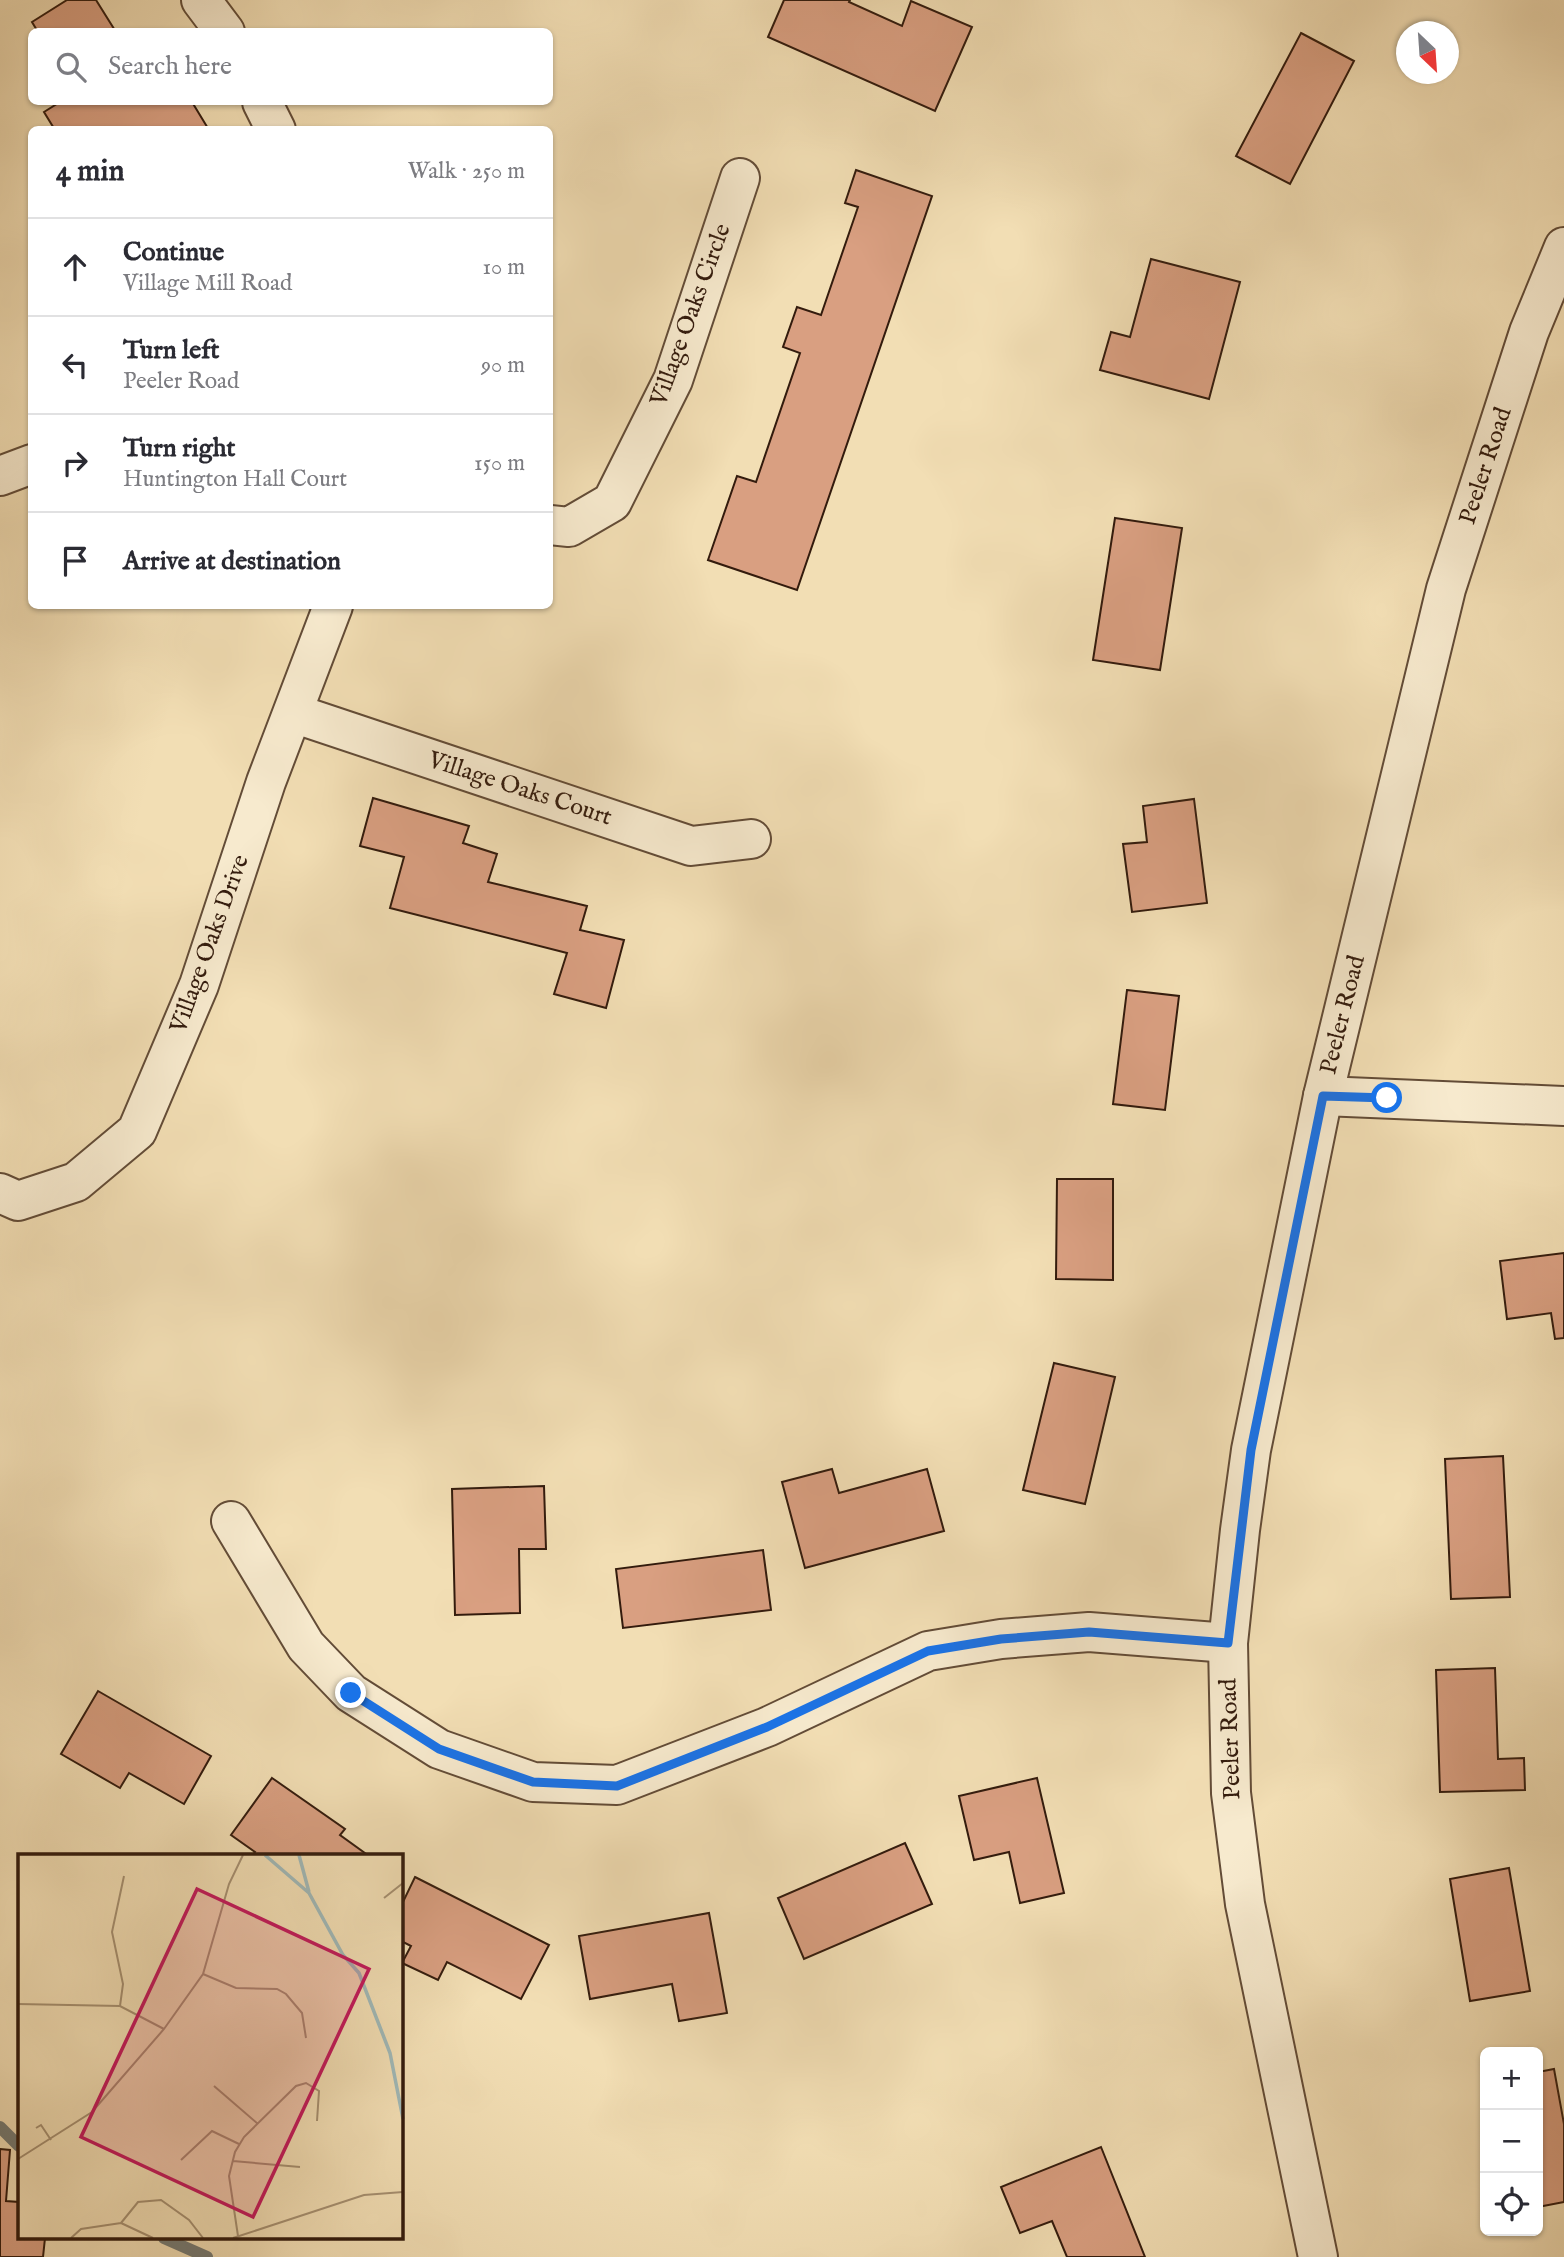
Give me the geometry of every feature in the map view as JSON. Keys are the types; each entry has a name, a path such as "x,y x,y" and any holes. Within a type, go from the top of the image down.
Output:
{"street":[{"path":"201,0 222,28"},
{"path":"264,105 274,126"},
{"name":"Village Oaks Circle","path":"553,525 569,527 612,502 673,380 740,177"},
{"name":"Peeler Road","path":"1318,2257 1245,1904 1231,1793 1228,1643 1251,1450 1323,1096 1446,589 1529,332 1564,247"},
{"path":"0,476 28,466"},
{"name":"Village Oaks Drive","path":"0,1193 18,1201 76,1182 137,1131 199,985 266,782 331,609"},
{"name":"Village Oaks Court","path":"293,713 691,846 751,839"},
{"path":"1323,1096 1564,1106"},
{"path":"231,1521 306,1646 351,1693 439,1749 533,1782 617,1786 767,1727 928,1651 1001,1639 1089,1632 1228,1643"}],"building":[{"path":"67,0 96,0 114,28 36,28 32,22"},
{"path":"784,0 850,0 849,2 902,26 911,1 972,27 935,111 768,37"},
{"path":"1301,33 1354,61 1290,184 1236,156"},
{"path":"55,105 194,105 207,126 53,126 44,112"},
{"path":"856,170 932,196 797,590 708,560 737,476 756,482 800,353 783,347 797,307 821,315 858,207 845,203"},
{"path":"1151,259 1240,282 1209,399 1100,370 1111,332 1130,337"},
{"path":"1115,518 1182,528 1160,670 1093,660"},
{"path":"373,798 469,826 463,843 497,854 488,882 587,906 580,930 624,940 606,1008 554,994 567,953 390,908 404,857 360,846"},
{"path":"1194,799 1207,903 1132,912 1123,844 1147,842 1143,806"},
{"path":"1127,990 1179,996 1165,1110 1113,1104"},
{"path":"1057,1179 1113,1179 1113,1280 1056,1279"},
{"path":"1564,1253 1564,1338 1555,1339 1551,1313 1507,1319 1500,1261"},
{"path":"1054,1363 1115,1377 1085,1504 1023,1490"},
{"path":"1503,1456 1510,1597 1451,1599 1445,1459"},
{"path":"832,1469 839,1493 927,1469 944,1531 805,1568 782,1482"},
{"path":"544,1486 546,1549 519,1549 520,1613 455,1615 452,1489"},
{"path":"763,1550 771,1610 623,1628 616,1569"},
{"path":"1495,1668 1498,1759 1524,1758 1525,1790 1440,1792 1436,1670"},
{"path":"98,1691 211,1756 184,1804 129,1773 120,1788 61,1754"},
{"path":"272,1778 345,1829 340,1835 366,1854 254,1854 255,1852 231,1835"},
{"path":"1037,1778 1064,1893 1020,1903 1009,1852 974,1860 959,1796"},
{"path":"905,1843 932,1904 804,1959 778,1898"},
{"path":"1509,1868 1530,1991 1470,2001 1450,1879"},
{"path":"415,1877 549,1945 521,1999 447,1962 438,1980 402,1963 411,1946 402,1942 402,1904"},
{"path":"709,1913 727,2013 679,2021 672,1984 590,1999 579,1936"},
{"path":"1554,2069 1564,2124 1564,2202 1543,2206 1543,2110 1543,2071"},
{"path":"1101,2147 1145,2257 1067,2257 1052,2221 1020,2233 1001,2187"},
{"path":"0,2149 10,2150 6,2201 18,2202 18,2240 45,2240 43,2257 0,2257"}],"waterway":[{"path":"0,2127 18,2145"},
{"path":"169,2240 207,2257"}],"route":[{"path":"351,1693 439,1749 533,1782 617,1786 767,1727 928,1651 1001,1639 1089,1632 1228,1643 1251,1450 1323,1096 1387,1098"}]}
